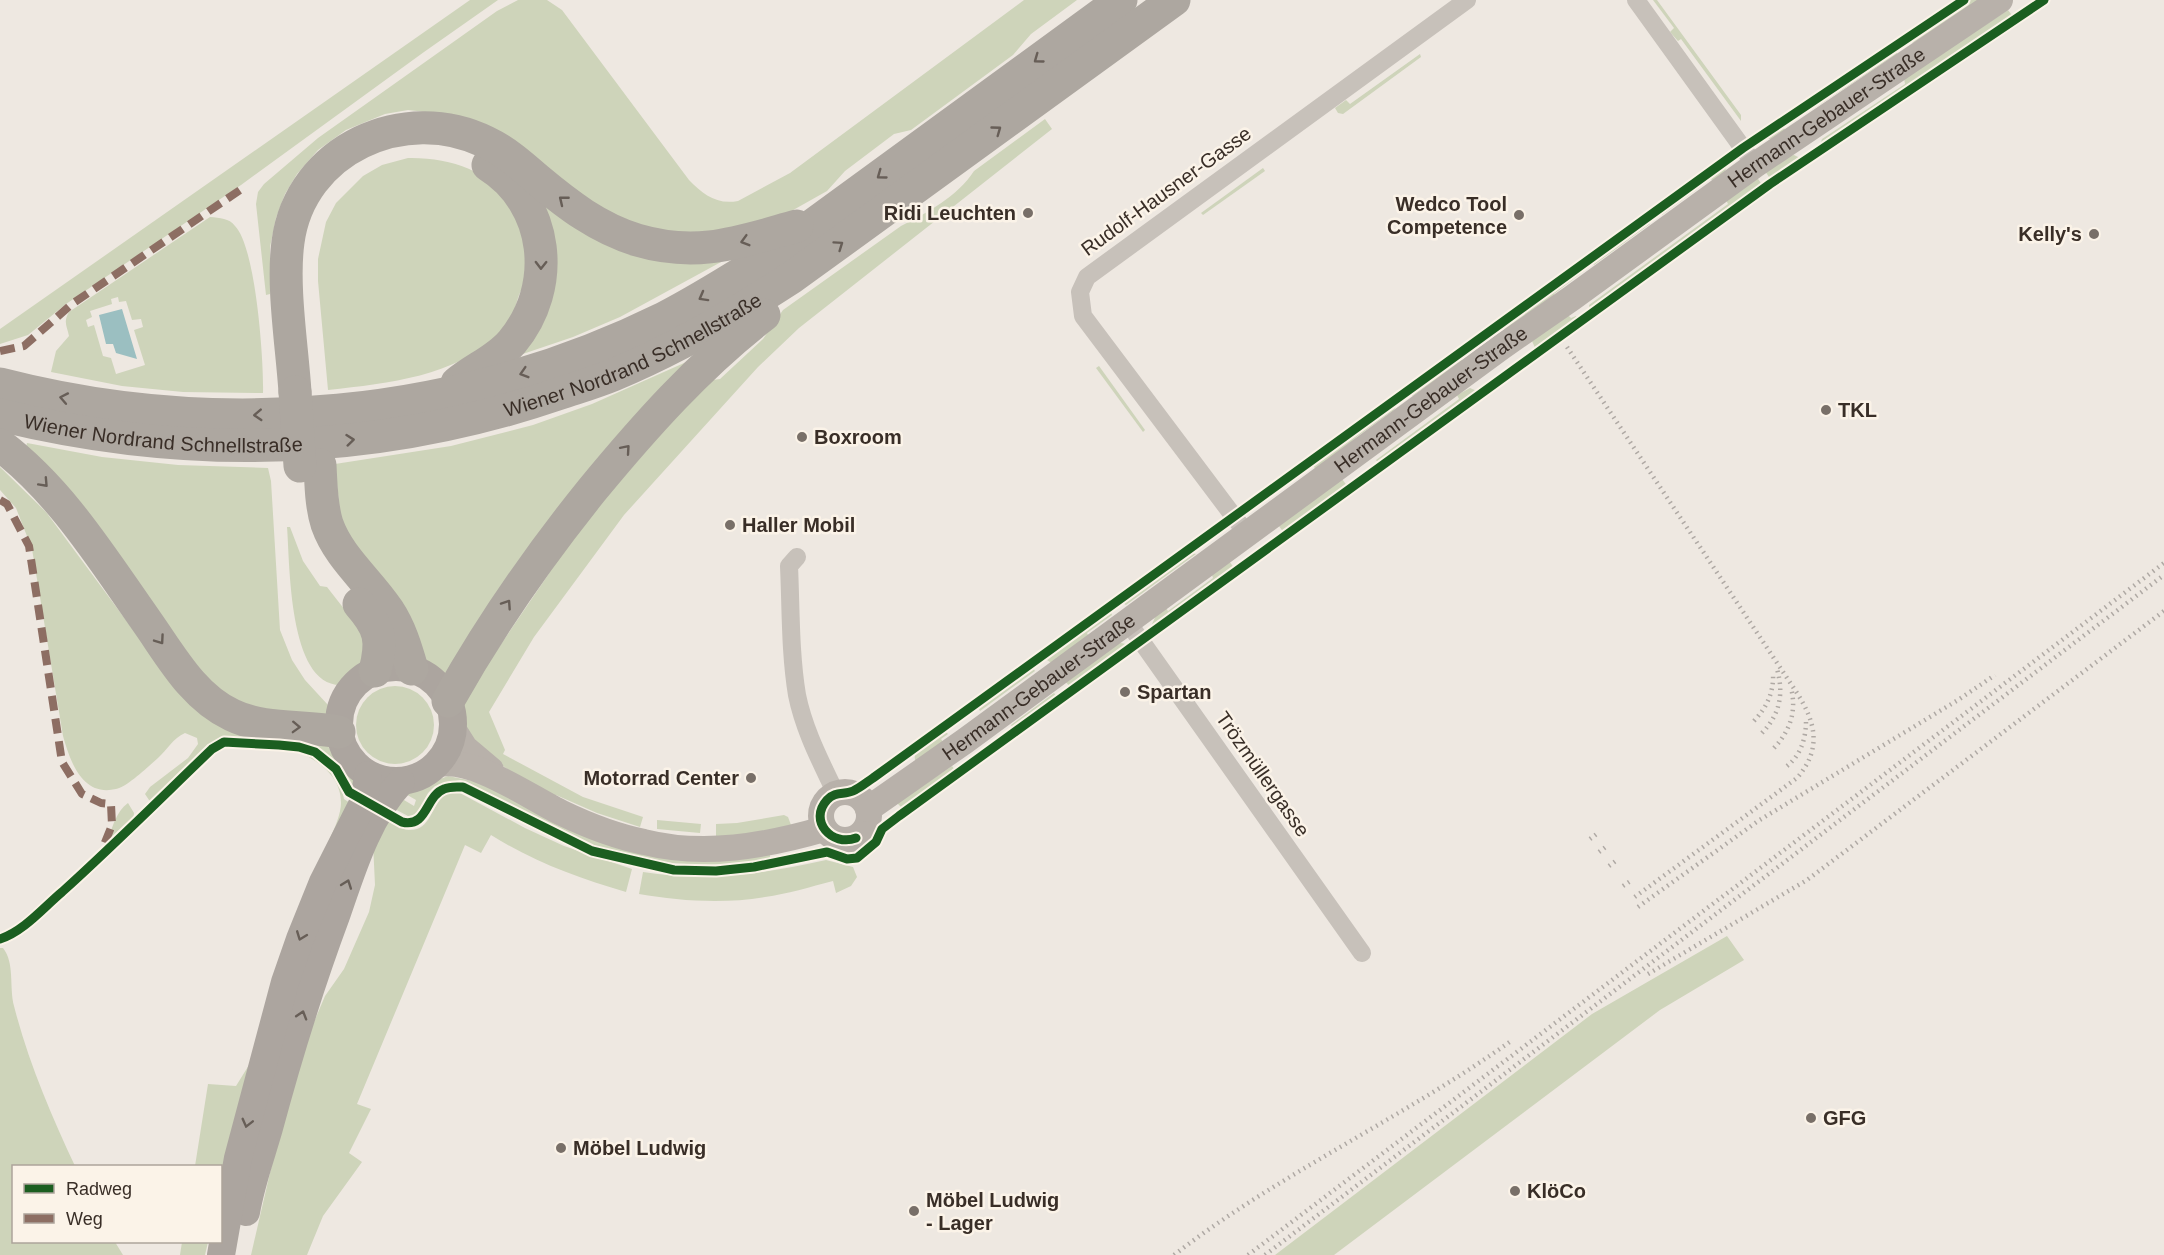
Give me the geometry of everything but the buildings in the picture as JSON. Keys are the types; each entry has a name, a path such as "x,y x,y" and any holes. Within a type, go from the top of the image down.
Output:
{"highway":[{"name":"Wiener Nordrand Schnellstraße","path":"0,384 83,402 133,409 248,416 368,408 487,384 559,362 664,317 721,287 822,219 1121,0"},
{"name":"Wiener Nordrand Schnellstraße","path":"0,415 76,432 188,445 250,447 308,445 439,427 513,408 612,376 678,346 791,278 1174,0"},
{"path":"305,391 287,282 288,241 293,220 312,183 326,167 357,143 375,135 399,128 423,126 447,128 465,133 504,152 589,219 614,232 661,246 685,249 710,248 733,244 822,219"},
{"path":"375,671 380,651 378,632 367,614 324,561 316,546 303,504 310,465 305,391 306,267 313,224 332,190 362,163 399,148 442,147 462,152 497,171 510,182 529,209 541,242 541,283 529,316 520,331 498,355 469,373 441,395"},
{"path":"450,715 475,652 500,614 581,504 628,447 695,375 734,339 775,307 791,278"},
{"path":"0,445 38,477 64,506 184,674 210,702 230,714 253,723 270,726 316,727 339,732"},
{"path":"310,465 333,539 388,610 402,636 412,669"}],"main road":[{"path":"393,667 412,669 427,676 439,687 450,715 447,751 436,765 420,777 401,782 368,775 354,764 344,749 339,732 339,715 344,699 352,687 375,671 393,667"},
{"path":"221,1255 238,1158 285,982 324,882 364,801 368,775"},
{"path":"237,1255 249,1196 284,1071 327,939 358,854 380,809 390,793 401,782"}],"street":[{"name":"Rudolf-Hausner-Gasse","path":"1247,534 1083,316 1080,292 1087,277 1467,0"},
{"path":"1636,0 1755,165"},
{"name":"Hermann-Gebauer-Straße","path":"868,809 965,741 1503,346 1755,165 2000,0"},
{"path":"797,557 789,567 798,696 813,745 836,794"},
{"name":"Trözmüllergasse","path":"1127,621 1362,953"},
{"path":"450,715 465,748 502,780"},
{"path":"436,765 452,763 502,780 560,812 602,831 646,843 710,850 737,848 775,843 824,829"},
{"path":"843,792 856,795 868,809 867,825 856,838 838,840 824,829 820,813 828,798 836,794 843,792"}],"green space":[{"path":"470,0 498,0 241,185 66,304 28,335 0,344 0,329"},
{"path":"518,0 547,0 562,10 689,180 710,197 730,202 738,201 790,173 1024,0 1077,0 1031,34 1013,55 911,130 894,134 845,171 827,191 779,218 687,238 614,219 443,114 408,110 385,114 346,130 318,150 297,174 285,194 276,218 270,247 270,294 266,295 256,204 258,192 264,184 318,138 497,11"},
{"path":"1653,0 1657,0 1741,115 1741,121 1681,39 1678,41 1670,32 1674,28"},
{"path":"1967,0 1984,0 1913,43 1909,39"},
{"path":"2008,10 2014,18 1823,145 1822,139 1905,84 1904,78"},
{"path":"1896,48 1898,57 1890,62 1888,60 1784,128 1786,132 1775,139 1759,139"},
{"path":"1420,54 1421,57 1343,114 1338,113 1335,108 1346,100 1350,104"},
{"path":"1045,119 1052,129 799,328 758,367 624,515 534,637 489,712 505,750 503,754 583,797 643,817 640,827 597,813 556,795 554,798 531,786 474,745 464,726 461,703 548,575 561,550 706,381 720,379 763,339 783,310 901,226 951,196 974,171"},
{"path":"1794,155 1802,159 1771,180 1765,171 1786,156"},
{"path":"408,158 448,162 482,176 496,187 518,218 529,258 527,276 506,330 483,348 442,369 420,375 328,390 318,281 318,259 326,222 336,203 363,176 382,165"},
{"path":"1726,161 1728,164 1725,171 1714,183 1711,179 1662,215 1658,211"},
{"path":"1263,168 1265,171 1203,215 1201,213"},
{"path":"1756,176 1763,186 1590,311 1589,305 1728,204 1726,200"},
{"path":"525,189 718,256 721,262 620,317 573,337 505,360 530,330"},
{"path":"210,217 227,220 233,223 242,238 253,280 260,332 263,393 183,392 122,386 51,372 56,351 69,336 66,321 69,312","holes":["118,297 119,302 126,301 132,320 141,319 143,327 134,330 145,365 116,374 111,358 103,356 94,325 88,327 86,320 92,317 90,311 112,304 111,299"]},
{"path":"1647,219 1650,224 1594,265 1590,260"},
{"path":"1581,267 1584,271 1554,294 1556,299 1505,329 1498,328"},
{"path":"1568,315 1571,318 1576,316 1578,320 1536,350 1532,341"},
{"path":"702,355 447,679 427,664 341,522 335,464 451,446 533,425 592,404"},
{"path":"1459,356 1462,361 1413,396 1407,394"},
{"path":"1099,366 1145,430 1143,432 1096,368"},
{"path":"1470,388 1479,392 1379,464 1376,460 1459,399 1457,395"},
{"path":"1394,403 1396,407 1394,410 1358,436 1317,471 1311,463"},
{"path":"27,443 102,457 178,465 268,468 271,481 280,630 292,660 305,680 328,705 327,718 224,704 25,452"},
{"path":"0,467 46,512 171,681 326,744 356,784 352,787 333,763 315,749 272,741 234,738 212,743 151,803 145,794 150,787 188,758 198,744 197,738 185,733 144,771 121,787 104,790 94,788 86,782 79,775 69,756 63,736 32,549 16,508 0,490"},
{"path":"1342,479 1348,487 1284,533 1279,526"},
{"path":"287,527 290,527 303,561 320,586 327,587 366,637 362,664 341,685 324,680 311,666 301,645 291,593"},
{"path":"1188,552 1196,554 1126,605 1121,602"},
{"path":"1229,561 1235,569 1149,631 1157,613 1166,608 1168,611 1213,578 1212,575"},
{"path":"1110,610 1112,615 1087,633 1089,637 1053,664 1044,658"},
{"path":"1114,644 1131,645 1071,688 1064,680"},
{"path":"1032,666 1035,671 980,711 977,706"},
{"path":"395,686 410,689 422,698 431,710 434,725 431,740 422,752 410,761 395,764 380,761 368,752 359,740 356,725 359,710 368,698 380,689"},
{"path":"1054,693 1058,698 1014,730 1011,725"},
{"path":"944,730 948,734 941,739 943,742 916,762 916,752 919,748"},
{"path":"305,753 320,760 331,770 336,776 344,799 353,805 222,1188 222,1165 195,1165 208,1084 236,1086 249,1065 309,883 340,812 340,794 335,780 319,763"},
{"path":"952,766 956,772 909,806 902,808 897,803"},
{"path":"448,776 492,788 545,816 770,854 770,857 767,861 718,865 669,863 621,854 574,838 460,780 435,786 415,815 408,816 391,807 404,800 414,806 416,800 404,793"},
{"path":"458,792 564,846 632,869 626,892 557,868 491,835 481,853 465,845 357,1104 371,1109 349,1153 362,1162 323,1216 307,1255 251,1255 294,1069 325,996 344,969 369,912 375,885 373,843 383,819 403,829 416,829 426,822 440,799 449,793"},
{"path":"128,803 134,813 133,822 110,842 108,839 115,820"},
{"path":"784,815 788,817 791,825 767,832 716,837 716,824"},
{"path":"657,820 701,824 700,833 657,829"},
{"path":"826,860 853,867 857,877 851,886 836,893 833,881 782,894 718,901 686,900 639,894 643,872 690,876 735,875"},
{"path":"1727,936 1744,960 1660,1010 1334,1255 1275,1255 1592,1014"},
{"path":"0,948 3,948 9,961 14,1006 26,1047 75,1165 12,1165 12,1243 116,1243 123,1255 0,1255"},
{"path":"182,1243 208,1243 205,1255 180,1255"}],"water":[{"path":"122,309 137,359 116,353 113,344 106,344 99,315"}],"railway":[{"path":"1567,347 1797,693 1809,715 1814,736 1810,757 1797,778 1632,899"},
{"path":"1248,1255 2164,563"},
{"path":"1265,1255 2164,575"},
{"path":"1648,974 1807,880 2164,611"},
{"path":"1762,733 1777,711 1779,703 1780,687 1777,669"},
{"path":"1754,721 1769,699 1773,673"},
{"path":"1638,907 1758,821 1958,700 1995,675"},
{"path":"1774,748 1784,735 1791,720 1793,705 1791,688"},
{"path":"1787,766 1802,746 1806,721"},
{"path":"1590,839 1598,833"},
{"path":"1599,852 1607,846"},
{"path":"1609,866 1617,860"},
{"path":"1623,886 1632,880"},
{"path":"1174,1255 1214,1225 1256,1198 1428,1095 1511,1041"}],"marked path":[{"path":"0,351 24,346 72,304 243,188"},
{"path":"0,500 7,504 29,546 62,762 82,794 101,803 111,804 112,825 102,850"}],"cycle path":[{"path":"856,838 839,839 831,835 821,824 822,808 830,797 853,791 863,785 1743,148 1964,0"},
{"path":"0,939 17,931 33,918 212,749 224,742 299,747 315,752 336,769 349,792 402,822 410,823 417,820 433,798 444,789 463,787 592,851 674,870 716,871 754,867 827,852 847,859 857,858 876,842 882,829 899,816 1770,184 2044,0"}],"place":[{"name":"Ridi Leuchten","path":"1028,213"},
{"name":"Wedco Tool Competence","path":"1519,215"},
{"name":"Kelly's","path":"2094,234"},
{"name":"TKL","path":"1826,410"},
{"name":"Boxroom","path":"802,437"},
{"name":"Haller Mobil","path":"730,525"},
{"name":"Spartan","path":"1125,692"},
{"name":"Motorrad Center","path":"751,778"},
{"name":"GFG","path":"1811,1118"},
{"name":"Möbel Ludwig","path":"561,1148"},
{"name":"KlöCo","path":"1515,1191"},
{"name":"Möbel Ludwig - Lager","path":"914,1211"}]}
